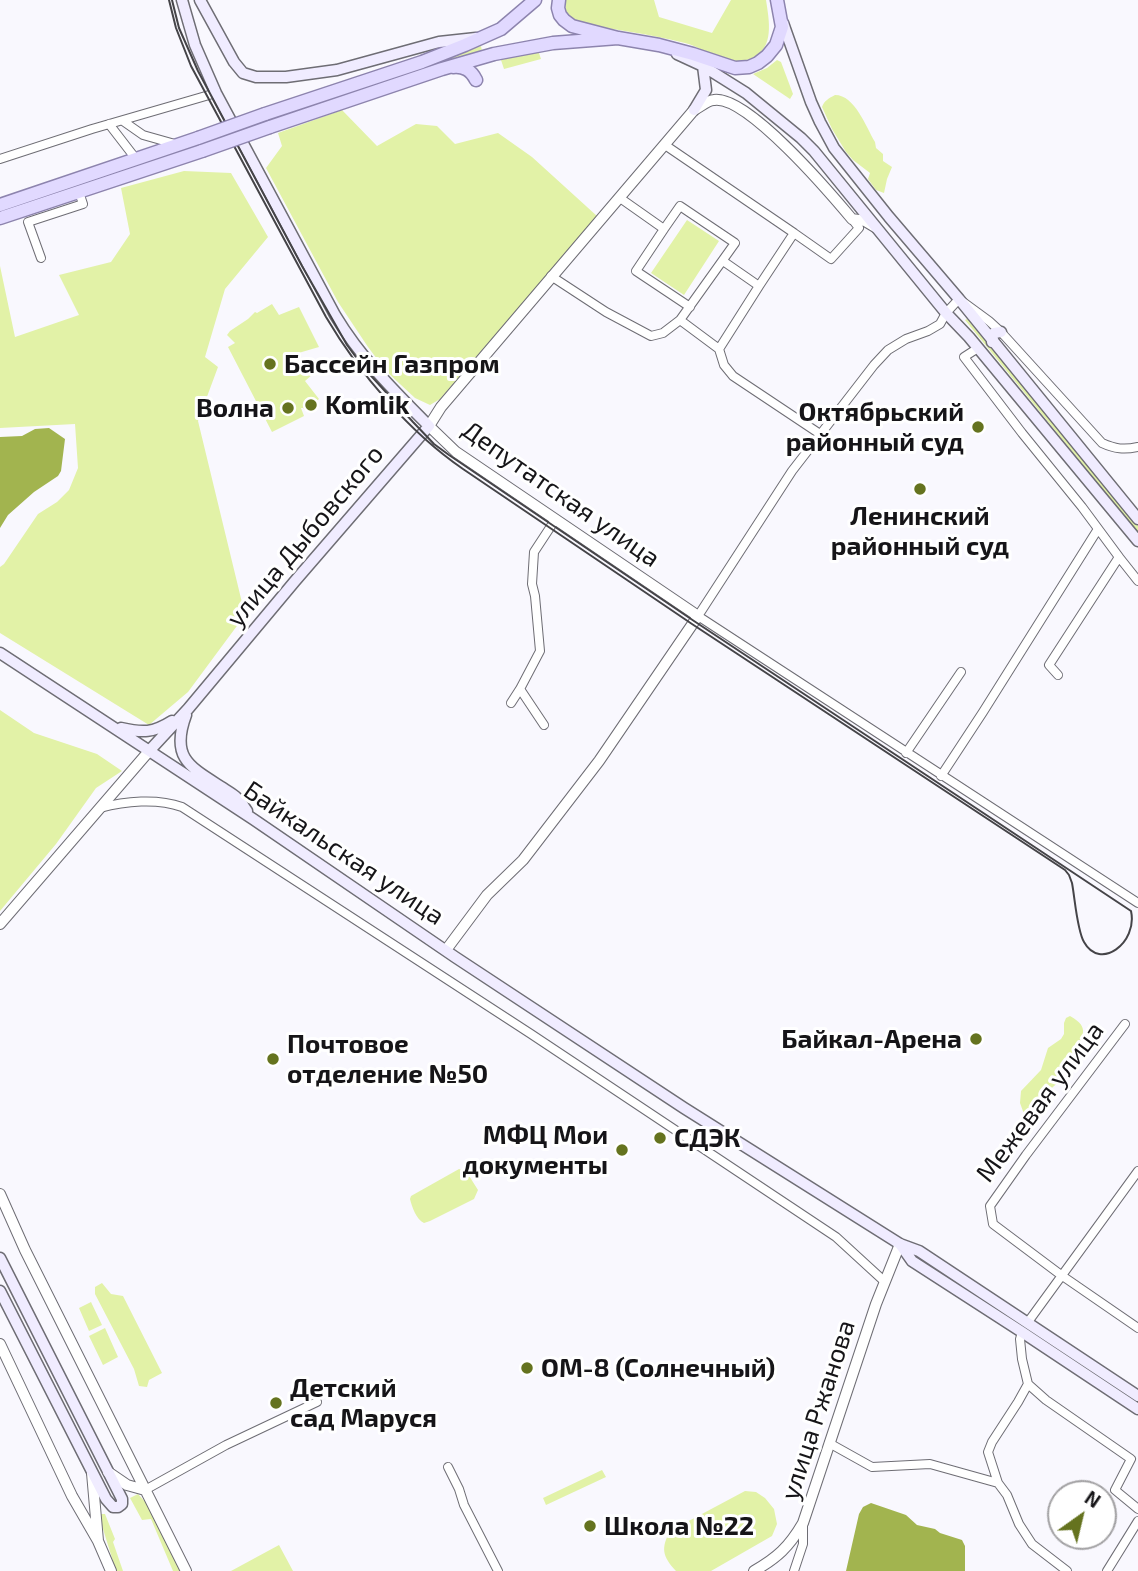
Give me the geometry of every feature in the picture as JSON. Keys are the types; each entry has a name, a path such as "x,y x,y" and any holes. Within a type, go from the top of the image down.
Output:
{"main road":[{"name":"Депутатская улица","path":"182,0 192,36 216,93 347,335 375,370 429,426"},
{"path":"200,0 234,62 243,73 256,77 286,77 337,70 439,42 483,37"},
{"path":"0,205 136,159 154,160 178,145 200,144 265,114 422,62 508,24 535,0"},
{"path":"559,0 558,11 569,24 693,54 730,67 749,67 764,59 780,35 782,20"},
{"path":"777,0 790,46 811,102 834,148 1138,519"},
{"path":"192,36 192,13 199,11 210,17"},
{"path":"0,218 79,192 200,144 270,127 442,69 532,46 618,38"},
{"path":"659,45 703,66 746,93 794,131 814,151 1138,541"},
{"path":"694,110 706,90 703,66"},
{"path":"442,69 463,67 476,80"},
{"path":"376,93 387,94 393,100"},
{"path":"992,342 994,333 1001,332"},
{"name":"улица Дыбовского","path":"150,750 429,426"},
{"name":"Байкальская улица","path":"0,653 150,750 684,1108 900,1244"},
{"path":"114,727 148,732 165,726 184,713"},
{"path":"184,713 179,740 187,762 237,797 253,819"},
{"path":"900,1244 919,1251 1138,1409"},
{"path":"0,1258 122,1499 122,1504 118,1507 108,1503 0,1291"},
{"path":"1025,1327 1138,1396"}],"street":[{"path":"0,159 216,93"},
{"path":"665,145 831,259 859,228 799,159 776,137 730,103 713,100 694,110"},
{"name":"улица Дыбовского","path":"429,426 441,407 694,110"},
{"path":"123,121 143,135 178,145"},
{"path":"109,124 136,159"},
{"path":"41,258 28,222 83,204 79,192"},
{"path":"620,198 664,229"},
{"path":"551,276 606,312 651,336 663,333 680,320 690,307 723,261 735,243 680,206 636,271 690,307"},
{"path":"852,219 865,221 875,227"},
{"path":"719,349 794,233"},
{"path":"723,261 759,286"},
{"path":"446,950 487,895 523,860 590,772 698,616 792,471 888,350 940,324 959,299 1001,332 1102,443 1126,450 1138,447"},
{"path":"680,320 719,349 724,365 733,376 820,434"},
{"path":"978,348 964,357 1138,581"},
{"name":"Депутатская улица","path":"429,426 456,453 555,520 1138,903"},
{"path":"511,703 540,651 532,584 534,552 555,520"},
{"path":"941,776 1098,529"},
{"path":"1058,675 1049,664 1119,557"},
{"path":"906,753 961,673"},
{"path":"520,689 544,725"},
{"name":"улица Дыбовского","path":"0,924 150,750"},
{"path":"99,808 149,802 170,802 182,807 836,1237 884,1281"},
{"name":"Межевая улица","path":"1061,1275 993,1224 989,1206 1125,1024"},
{"path":"1138,1171 1061,1275 1025,1327 1020,1339 1021,1359 1028,1384 1046,1400 1134,1461 1115,1490 1138,1508"},
{"path":"0,1194 25,1250 186,1571"},
{"name":"улица Ржанова","path":"754,1571 770,1562 792,1542 803,1524 884,1281 900,1244"},
{"path":"1061,1275 1138,1328"},
{"path":"0,1344 111,1571"},
{"path":"1028,1384 988,1452 998,1483 1032,1544 1067,1571"},
{"path":"108,1472 127,1485 145,1490 226,1445 317,1402"},
{"path":"829,1443 872,1467 930,1464 998,1483"},
{"path":"448,1467 498,1571"},
{"path":"92,1473 98,1541"},
{"path":"1107,1571 1138,1521"},
{"path":"794,1571 803,1544 803,1524"}],"shaded area":[{"path":"566,0 654,0 659,17 712,33 731,0 766,0 769,33 764,48 759,53 748,60 732,61 685,43 577,24 565,11"},
{"path":"481,46 482,51 315,106 286,112 313,101"},
{"path":"538,50 541,59 504,69 500,57"},
{"path":"777,60 781,62 793,94 790,99 753,74"},
{"path":"835,95 842,96 854,106 876,148 883,154 883,161 892,167 884,193 876,190 868,179 870,173 846,152 832,129 822,107"},
{"path":"342,110 377,146 416,124 437,126 455,144 498,133 532,157 597,216 440,399 430,405 415,398 386,371 368,347 338,302 266,168 282,146 278,133"},
{"path":"184,171 231,173 268,237 225,289 205,357 218,367 198,421 245,615 188,692 149,725 0,633 0,567 38,514 57,502 69,490 78,468 75,424 0,428 0,266 15,337 79,315 59,275 111,262 130,234 121,188"},
{"path":"687,220 719,241 684,295 651,273"},
{"name":"Бассейн Газпром","path":"272,304 279,315 299,307 319,347 295,354 313,374 305,381 319,399 305,410 301,408 304,416 272,432 228,347 235,343 227,335 255,312"},
{"path":"967,319 1138,526 1138,532 965,320"},
{"path":"49,428 65,439 61,471 8,515 0,528 0,437 22,436 35,429"},
{"path":"0,710 34,733 97,754 122,771 96,788 56,844 0,911"},
{"path":"1070,1016 1081,1025 1083,1033 1069,1069 1039,1104 1035,1113 1024,1114 1020,1103 1021,1091 1041,1070 1048,1048 1061,1039 1064,1023"},
{"path":"459,1169 466,1171 478,1190 474,1199 430,1221 421,1221 413,1209 411,1196"},
{"path":"102,1283 111,1294 123,1296 162,1373 149,1380 147,1387 139,1386 134,1369 95,1294 95,1287"},
{"path":"91,1302 102,1325 89,1331 79,1308"},
{"path":"105,1328 118,1357 103,1365 89,1336"},
{"path":"602,1470 606,1477 546,1505 543,1498"},
{"path":"745,1491 756,1492 774,1509 777,1524 772,1536 711,1571 676,1571 664,1552 670,1531"},
{"path":"138,1494 148,1505 182,1571 173,1571 151,1519 142,1520 130,1498"},
{"path":"871,1503 906,1515 917,1525 962,1540 965,1546 965,1571 846,1571 859,1514 863,1507"},
{"path":"105,1514 115,1539 113,1542 123,1571 116,1571 99,1516"},
{"path":"279,1545 293,1571 231,1571"}],"tram line":[{"path":"169,0 176,28 191,66 326,317 370,380 423,438 463,469 692,624 1065,870 1072,883 1084,942 1099,954 1108,953 1123,943 1132,923 1131,911 694,621 434,444 364,368 347,345 198,71 179,28 172,0"}],"place":[{"name":"Бассейн Газпром","path":"270,364"},
{"name":"Komlik","path":"311,405"},
{"name":"Волна","path":"288,408"},
{"name":"Октябрьский районный суд","path":"978,427"},
{"name":"Ленинский районный суд","path":"920,489"},
{"name":"Байкал-Арена","path":"976,1039"},
{"name":"Почтовое отделение №50","path":"273,1059"},
{"name":"СДЭК","path":"660,1138"},
{"name":"МФЦ Мои документы","path":"622,1150"},
{"name":"ОМ-8 (Солнечный)","path":"527,1368"},
{"name":"Детский сад Маруся","path":"276,1403"},
{"name":"Школа №22","path":"590,1526"}]}
